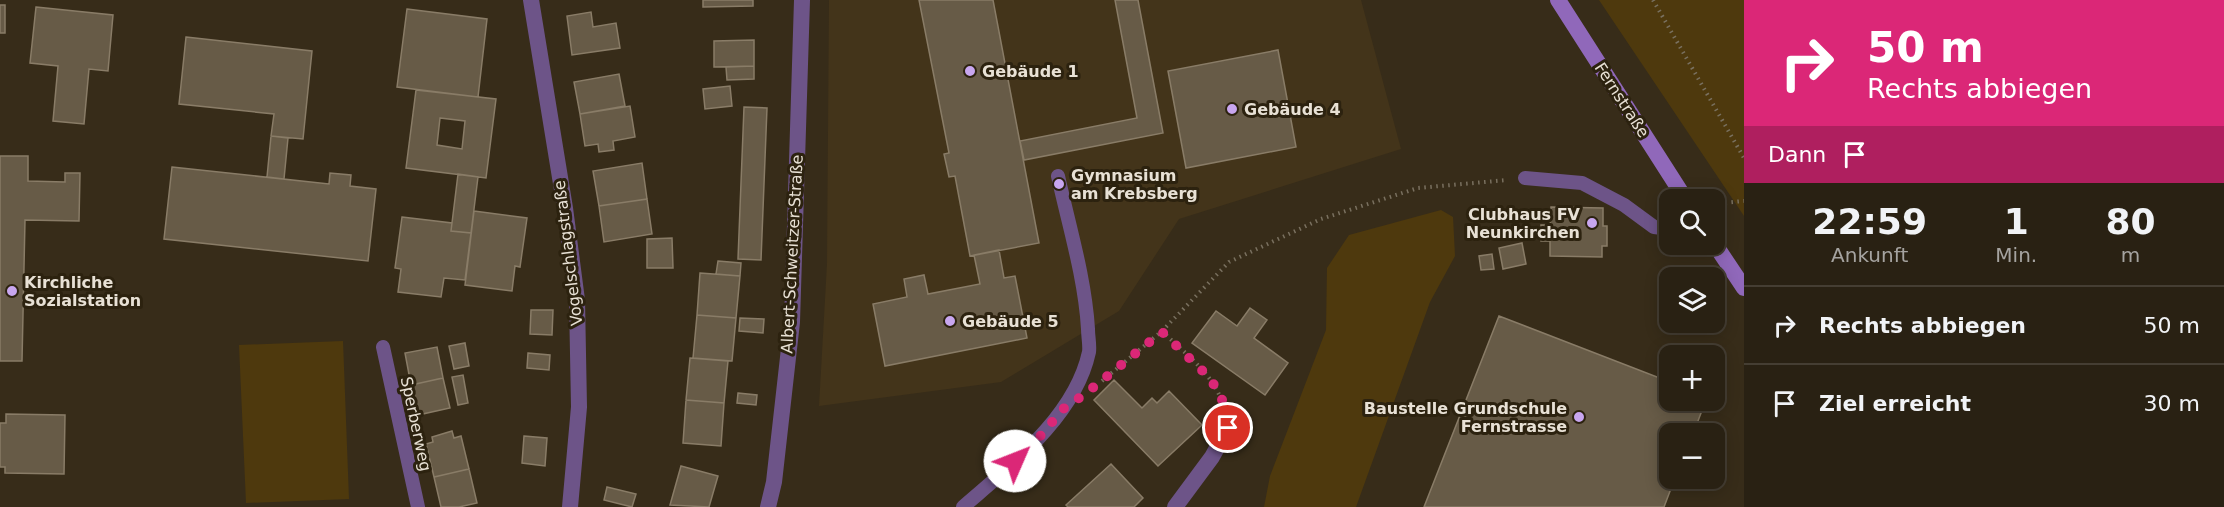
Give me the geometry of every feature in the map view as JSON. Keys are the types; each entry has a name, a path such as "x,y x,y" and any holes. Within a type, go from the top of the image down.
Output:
{"main road":[{"name":"Fernstraße","path":"1558,0 1679,189"},
{"path":"1722,255 1744,288"}],"street":[{"name":"Vogelschlagstraße","path":"531,0 565,208 577,300 579,407 570,507"},
{"name":"Albert-Schweitzer-Straße","path":"768,507 774,482 792,322 802,0"},
{"path":"1175,507 1212,457 1228,428"}],"lane":[{"path":"963,507 1032,446 1063,409 1079,379 1089,351 1087,309 1058,176"},
{"path":"1525,178 1582,183 1624,205 1654,227 1659,228"},
{"name":"Sperberweg","path":"382,347 418,507"}],"path":[{"path":"1653,0 1744,158"},
{"path":"1094,387 1162,332 1229,262 1321,219 1418,188 1525,178"},
{"path":"1725,203 1744,201"},
{"path":"1162,332 1208,376 1221,395 1228,428"}],"shaded area":[{"name":"Gymnasium am Krebsberg","path":"829,0 1361,0 1401,149 1179,219 1119,311 1001,382 819,406 827,264"},
{"path":"1599,0 1744,0 1744,216"},
{"path":"1441,210 1453,217 1455,256 1430,302 1356,507 1264,507 1270,476 1326,330 1327,268 1349,235"},
{"path":"343,341 349,499 246,503 239,345"}],"building":[{"path":"703,0 753,0 753,6 703,7"},
{"name":"Gebäude 1","path":"919,0 993,0 1039,243 970,256 955,176 949,177 944,154 949,153"},
{"path":"1115,0 1138,0 1163,133 1024,160 1020,141 1137,118"},
{"path":"0,5 5,5 5,33 0,33"},
{"path":"36,7 113,15 108,71 89,69 84,124 53,121 58,66 30,63"},
{"path":"407,9 487,19 478,97 397,87"},
{"path":"591,12 593,27 616,23 620,48 572,55 567,16"},
{"path":"186,37 312,51 303,139 271,136 274,114 179,104"},
{"path":"754,40 754,66 714,67 714,41"},
{"name":"Gebäude 4","path":"1278,50 1296,147 1186,168 1168,71"},
{"path":"754,66 754,79 727,80 726,67"},
{"path":"619,74 625,106 580,114 574,82"},
{"path":"730,86 732,106 705,109 703,89"},
{"path":"416,90 496,99 486,178 406,168","holes":["440,118 465,121 462,149 437,145"]},
{"path":"630,106 635,137 613,141 614,150 599,152 598,144 585,146 580,114"},
{"path":"744,107 767,108 761,260 738,259"},
{"path":"271,136 288,138 284,179 267,177"},
{"name":"Kirchliche Sozialstation","path":"0,156 28,156 28,181 65,182 65,173 80,173 79,221 25,220 22,361 0,361"},
{"path":"642,163 647,199 599,206 593,171"},
{"path":"172,167 329,184 330,173 351,175 350,186 376,189 368,261 164,239"},
{"path":"458,174 478,177 471,233 451,231"},
{"path":"647,199 652,234 604,242 599,206"},
{"path":"1551,207 1603,208 1603,226 1607,226 1607,246 1602,246 1602,257 1550,256 1550,241 1541,241 1541,225 1550,225"},
{"path":"474,211 527,218 520,267 515,266 512,291 465,285"},
{"path":"402,217 452,223 451,231 471,233 465,280 444,278 441,297 398,292 401,269 395,268"},
{"path":"672,238 673,268 647,268 647,239"},
{"path":"1522,243 1526,264 1503,269 1499,248"},
{"name":"Gebäude 5","path":"999,250 1004,278 1015,276 1027,338 885,366 873,304 907,297 904,279 924,275 928,294 980,284 974,255"},
{"path":"1492,254 1494,269 1481,270 1479,256"},
{"path":"718,261 741,263 740,276 716,274"},
{"path":"700,273 740,276 736,318 697,315"},
{"path":"1250,308 1267,320 1254,338 1288,363 1265,395 1192,343 1216,311 1237,326"},
{"path":"531,310 553,310 552,335 530,334"},
{"path":"697,315 736,318 732,361 693,358"},
{"name":"Baustelle Grundschule Fernstrasse","path":"1499,316 1659,378 1659,411 1702,411 1697,423 1659,423 1659,489 1671,489 1664,507 1424,507"},
{"path":"740,318 764,319 763,333 739,331"},
{"path":"465,343 469,366 454,369 449,346"},
{"path":"437,347 443,378 411,385 405,353"},
{"path":"528,353 550,355 549,370 527,368"},
{"path":"690,358 728,361 724,403 686,400"},
{"path":"463,375 468,403 458,405 452,377"},
{"path":"443,378 450,408 418,415 411,385"},
{"path":"1114,380 1142,408 1152,398 1157,403 1169,391 1202,425 1158,466 1094,400"},
{"path":"738,393 757,395 756,405 737,403"},
{"path":"686,400 724,403 721,446 683,443"},
{"path":"6,414 65,415 64,474 5,473 5,467 0,467 0,423 6,423"},
{"path":"452,431 454,438 461,436 469,469 434,477 426,444 433,442 432,437"},
{"path":"524,436 547,438 545,466 522,463"},
{"path":"1111,464 1143,498 1134,507 1068,507 1066,505"},
{"path":"681,466 718,476 709,507 670,505"},
{"path":"469,469 477,503 459,507 441,507 434,477"},
{"path":"607,487 636,494 632,507 604,500"}],"place":[{"name":"Gebäude 1","path":"970,71"},
{"name":"Gebäude 4","path":"1232,109"},
{"name":"Gymnasium am Krebsberg","path":"1059,184"},
{"name":"Clubhaus FV Neunkirchen","path":"1592,223"},
{"name":"Kirchliche Sozialstation","path":"12,291"},
{"name":"Gebäude 5","path":"950,321"},
{"name":"Baustelle Grundschule Fernstrasse","path":"1579,417"}],"route":[{"path":"1015,461 1032,446 1063,409 1162,332 1208,376 1221,395 1228,428"}]}
